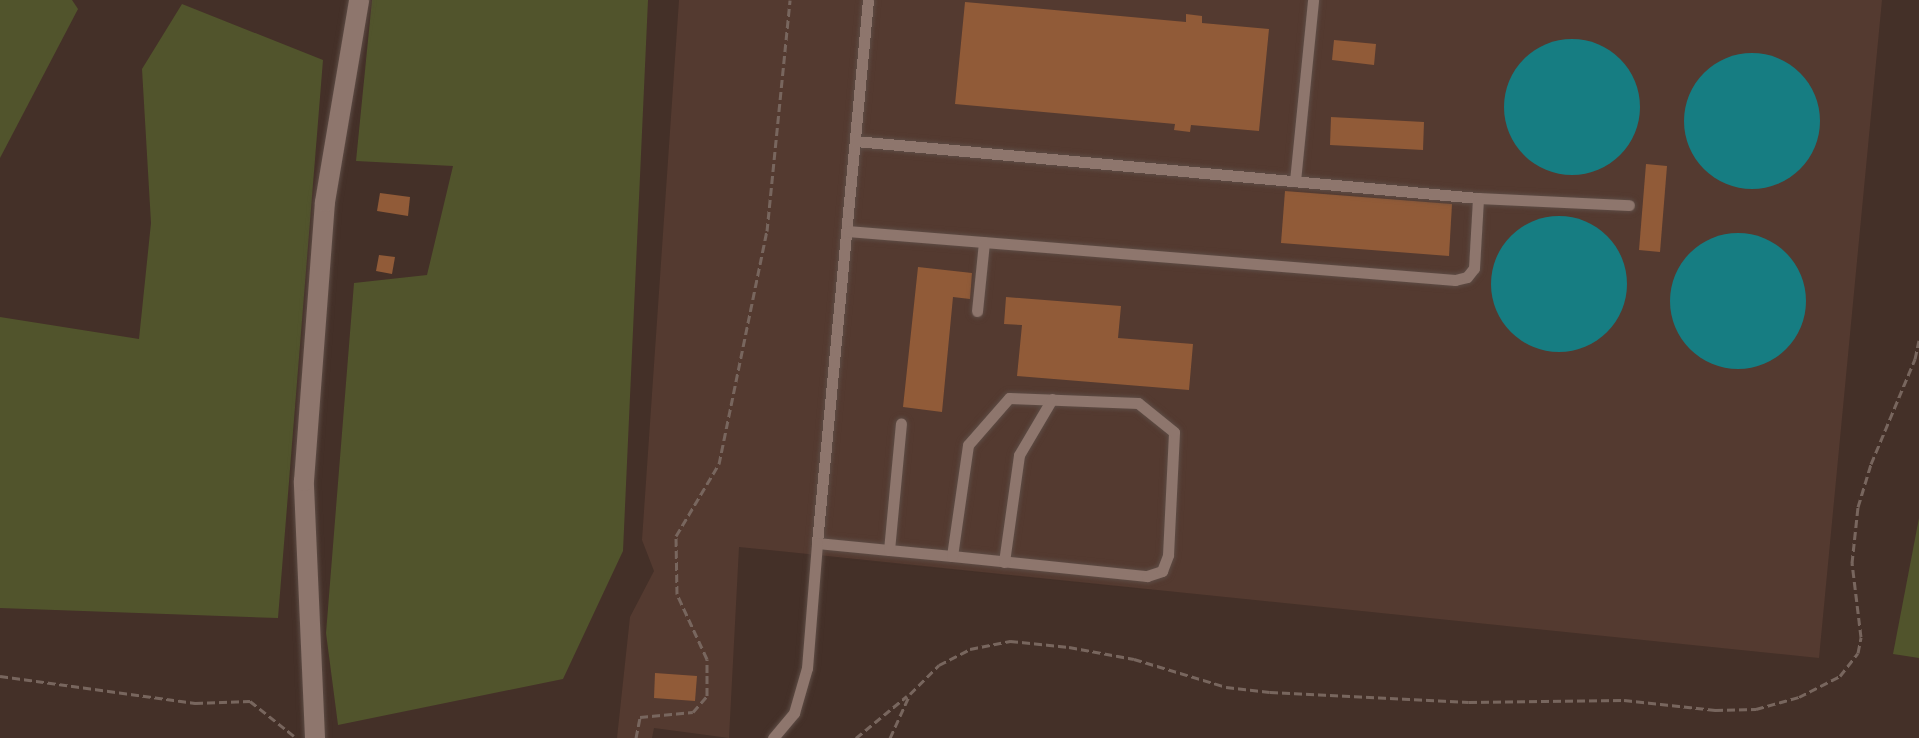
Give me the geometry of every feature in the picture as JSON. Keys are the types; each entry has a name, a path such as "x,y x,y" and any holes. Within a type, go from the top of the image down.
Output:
{"street":[{"path":"315,738 304,481 325,202 359,0"}],"lane":[{"path":"773,738 794,713 807,668 868,0"},
{"path":"1295,181 1313,0"},
{"path":"855,141 1478,198 1629,205"},
{"path":"847,231 1455,280 1467,277 1474,268 1478,198"},
{"path":"977,311 984,242"},
{"path":"817,543 1147,576 1162,571 1168,555 1174,432 1138,403 1009,398 968,445 952,556"},
{"path":"1004,562 1019,455 1052,399"},
{"path":"889,550 901,424"}],"path":[{"path":"636,738 640,717 693,712 707,696 707,659 677,594 676,536 719,464 767,231 790,0"},
{"path":"856,738 910,694 939,665 970,649 1010,641 1095,652 1226,687 1270,692 1469,702 1624,700 1715,710 1756,709 1799,697 1840,676 1858,653 1861,637 1852,563 1858,507 1871,464 1915,359 1919,340"},
{"path":"0,676 195,703 250,701 297,738"},
{"path":"890,738 910,694"}],"shaded area":[{"path":"679,0 1882,0 1819,658 739,547 729,738 654,728 652,738 617,738 630,617 654,571 642,540"}],"green space":[{"path":"0,0 72,0 78,9 0,158"},
{"path":"372,0 648,0 623,551 563,679 338,725 326,633 354,283 427,275 453,166 356,161"},
{"path":"182,4 323,60 278,618 0,608 0,317 139,339 151,223 142,69"},
{"path":"1919,518 1919,658 1893,654"}],"water":[{"path":"1572,39 1598,44 1620,59 1635,81 1640,107 1635,133 1620,155 1598,170 1572,175 1546,170 1524,155 1509,133 1504,107 1509,81 1524,59 1546,44"},
{"path":"1752,53 1778,58 1800,73 1815,95 1820,121 1815,147 1800,169 1778,184 1752,189 1726,184 1704,169 1689,147 1684,121 1689,95 1704,73 1726,58"},
{"path":"1559,216 1585,221 1607,236 1622,258 1627,284 1622,310 1607,332 1585,347 1559,352 1533,347 1511,332 1496,310 1491,284 1496,258 1511,236 1533,221"},
{"path":"1738,233 1764,238 1786,253 1801,275 1806,301 1801,327 1786,349 1764,364 1738,369 1712,364 1690,349 1675,327 1670,301 1675,275 1690,253 1712,238"}],"building":[{"path":"965,2 1186,22 1186,14 1202,16 1202,23 1269,29 1259,131 1191,125 1190,132 1174,130 1175,124 955,104"},
{"path":"1334,40 1376,44 1374,65 1332,60"},
{"path":"1331,117 1424,122 1423,150 1330,145"},
{"path":"1646,164 1667,166 1660,252 1639,250"},
{"path":"1285,191 1452,204 1449,256 1281,243"},
{"path":"380,193 410,197 408,216 377,211"},
{"path":"379,255 395,257 392,274 376,271"},
{"path":"918,267 972,273 970,299 953,297 942,412 903,407"},
{"path":"1006,297 1121,306 1118,338 1193,344 1189,390 1017,376 1022,325 1004,324"},
{"path":"655,673 697,676 695,701 654,698"}]}
